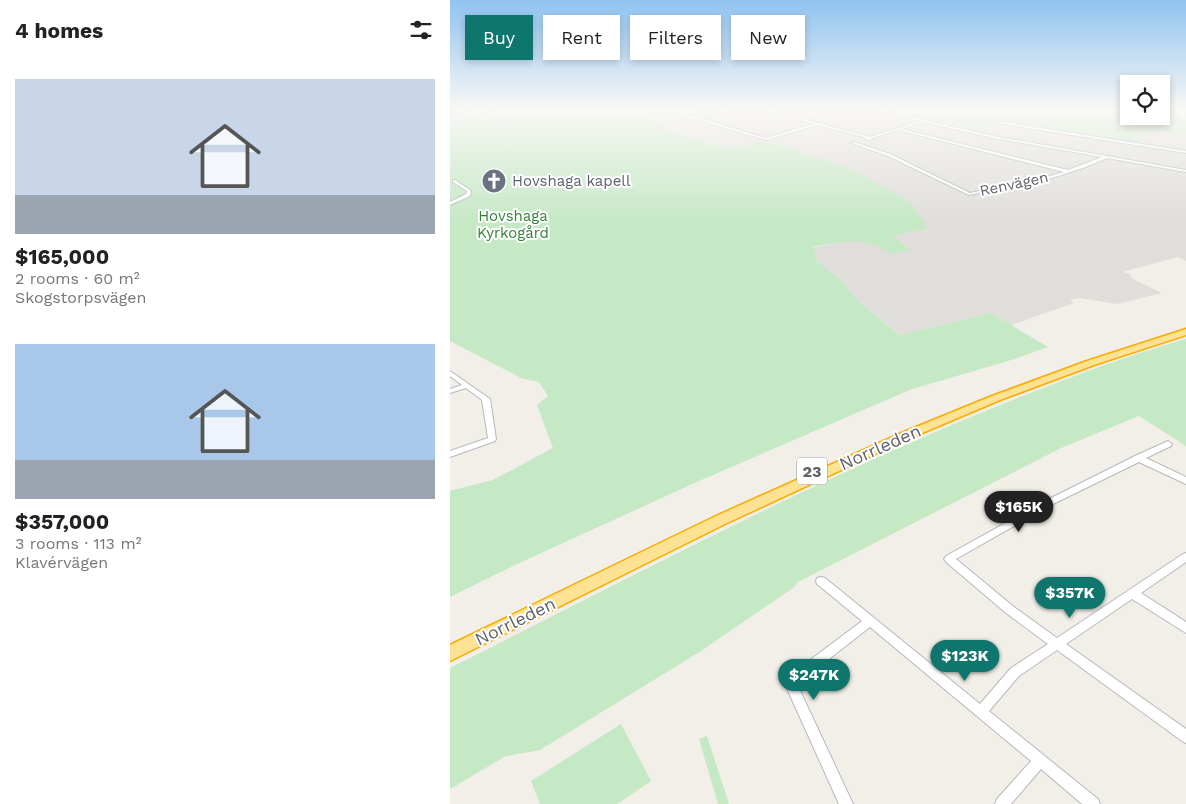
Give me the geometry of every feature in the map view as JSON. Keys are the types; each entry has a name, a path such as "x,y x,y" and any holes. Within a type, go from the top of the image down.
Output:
{"highway":[{"name":"Norrleden","path":"450,644 717,514 914,425 1048,372 1186,328"},
{"name":"Norrleden","path":"450,653 722,520 919,429 1062,373 1186,332"}],"street":[{"name":"Renvägen","path":"864,147 889,155 969,194 1068,172 1106,157"},
{"path":"964,147 1068,172"},
{"path":"1047,147 1186,170"},
{"path":"1151,147 1186,152"},
{"path":"450,204 468,196 469,191 454,181"},
{"path":"450,373 486,399 492,439 450,454"},
{"path":"450,391 466,386"},
{"path":"1168,444 1048,502 949,559 1010,610 1186,737"},
{"path":"1138,458 1186,481"},
{"path":"981,712 1015,672 1186,557"},
{"path":"820,581 1093,804"},
{"path":"1132,593 1186,628"},
{"path":"846,804 790,682 870,621"},
{"path":"1002,804 1040,760"}],"shaded area":[{"path":"784,147 1186,147 1186,261 1178,257 1122,272 1130,274 1131,278 1162,293 1117,304 1081,298 1070,300 1074,303 1011,325 991,313 901,335 858,301 841,280 818,262 813,248 847,240 879,245 891,254 910,250 891,236 848,167"}],"green space":[{"name":"Hovshaga Kyrkogård","path":"450,147 784,147 848,167 910,202 928,228 892,236 911,250 891,254 872,244 863,242 834,243 813,247 818,262 841,280 858,301 900,335 991,313 1048,347 1005,362 912,389 699,481 517,564 450,597 450,491 493,480 553,448 537,405 548,396 539,382 521,378 450,341"},
{"path":"1186,339 1186,446 1139,416 1061,448 798,582 793,588 701,651 540,750 506,756 450,789 450,668 776,505 909,444 1080,374"},
{"path":"621,724 651,781 617,804 540,804 531,781"},
{"path":"707,736 729,804 718,804 699,739"}],"place":[{"name":"Hovshaga kapell","path":"494,181"}]}
